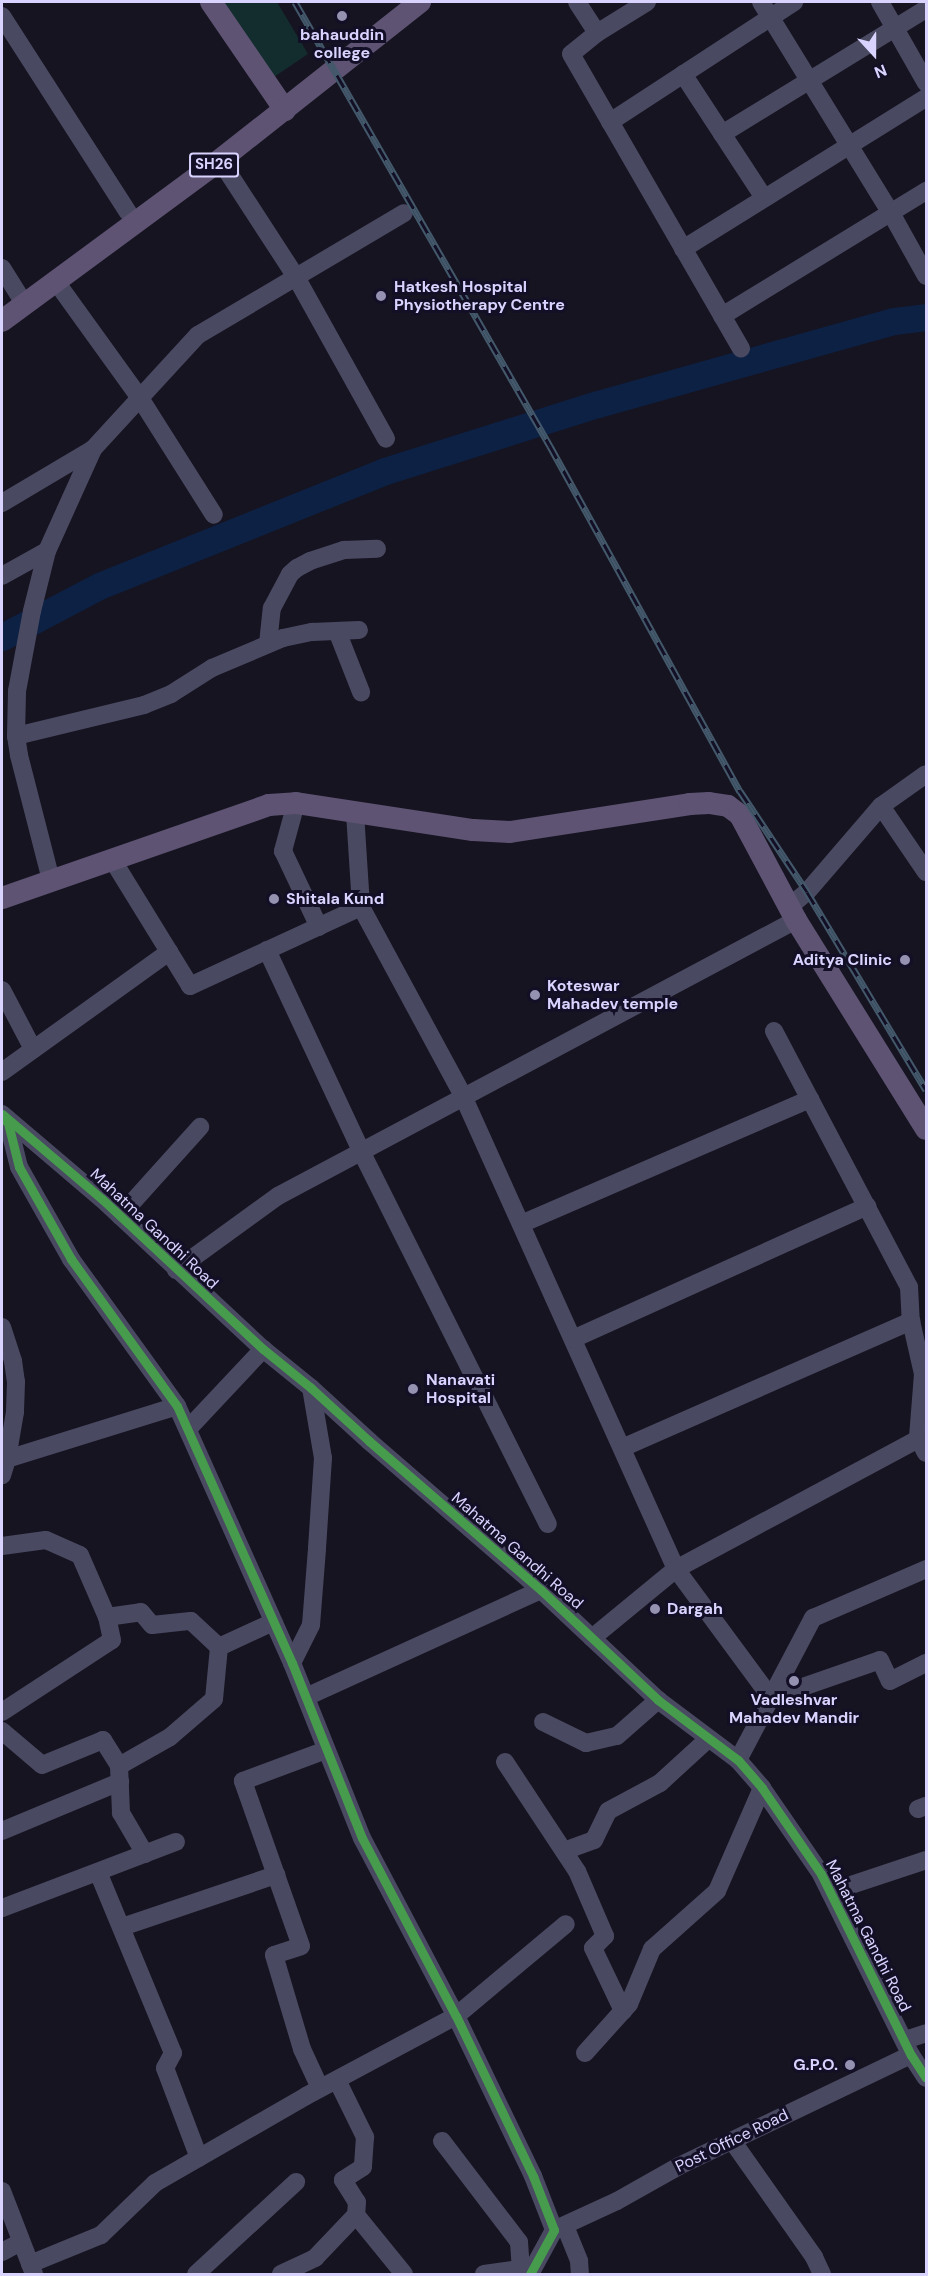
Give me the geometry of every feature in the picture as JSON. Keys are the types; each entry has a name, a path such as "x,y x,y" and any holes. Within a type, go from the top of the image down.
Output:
{"main road":[{"path":"211,2 280,105"},
{"name":"SH26","path":"15,301 57,283 220,160 396,2"},
{"name":"SH26","path":"2,321 15,301 128,212 280,105 420,2"},
{"path":"2,898 269,805 296,802 473,830 510,832 690,804 709,803 728,806 740,815 792,914 927,1129"}],"street":[{"path":"577,2 597,33"},
{"path":"647,2 597,33 571,54 741,348"},
{"path":"610,122 683,74 766,9 794,2"},
{"path":"879,2 927,83"},
{"path":"766,9 927,276"},
{"path":"722,134 927,9"},
{"path":"2,16 128,212"},
{"path":"683,74 764,198"},
{"path":"683,249 927,98"},
{"path":"220,160 297,277 386,439"},
{"path":"722,316 927,191"},
{"path":"2,503 93,449 198,334 404,213"},
{"path":"2,268 15,301"},
{"path":"57,283 140,398 214,515"},
{"path":"51,880 18,755 17,692 32,611 47,551 93,449"},
{"path":"268,644 272,608 290,574 310,561 344,550 377,549"},
{"path":"2,576 47,551"},
{"path":"16,736 152,703 212,668 268,644 305,633 359,630"},
{"path":"337,631 361,692"},
{"path":"176,1270 278,1196 792,914 807,892 881,806 927,774"},
{"path":"296,802 284,851 319,927"},
{"path":"881,806 927,872"},
{"path":"356,813 361,907 463,1096 676,1569 771,1698"},
{"path":"112,859 190,986 361,907"},
{"path":"267,950 361,1151 548,1524"},
{"path":"2,1072 169,952"},
{"path":"2,990 33,1049"},
{"path":"592,1638 676,1569 924,1442 923,1374 911,1321 909,1287 774,1031"},
{"path":"521,1224 810,1099"},
{"path":"3,1119 19,1167 62,1245 177,1406 292,1663 375,1865 456,2016 560,2228 579,2261 580,2274"},
{"name":"Mahatma Gandhi Road","path":"3,1119 120,1216 263,1349 311,1388 369,1442 542,1590 658,1700 738,1760 762,1788 821,1874 908,2048 927,2078"},
{"path":"120,1216 200,1127"},
{"path":"573,1339 867,1206"},
{"path":"622,1448 911,1321"},
{"path":"2,1327 13,1361 16,1383 15,1412 4,1467"},
{"path":"188,1429 263,1349"},
{"path":"292,1663 310,1625 318,1537 323,1458 311,1388"},
{"path":"4,1467 177,1406"},
{"path":"2,1546 46,1540 81,1555 107,1617 112,1640 2,1712"},
{"path":"738,1760 813,1618 927,1569"},
{"path":"306,1697 542,1590"},
{"path":"107,1617 141,1612 152,1625 191,1621 219,1647"},
{"path":"219,1647 273,1622"},
{"path":"2,1831 119,1774 170,1737 214,1700 219,1647"},
{"path":"771,1698 880,1660 890,1681 927,1663"},
{"path":"543,1722 586,1743 616,1736 658,1700"},
{"path":"2,1731 42,1765 103,1740 119,1774 121,1813 145,1854"},
{"path":"564,1851 594,1840 608,1811 660,1783 708,1739"},
{"path":"320,2088 302,2049 274,1955 301,1946 243,1781 326,1750"},
{"path":"505,1762 577,1871 605,1936 593,1948 623,2011"},
{"path":"585,2053 629,2004 652,1949 717,1891 762,1788"},
{"path":"2,1908 177,1842"},
{"path":"830,1892 927,1860"},
{"path":"98,1872 173,2054 165,2068 199,2158"},
{"path":"122,1927 276,1875"},
{"path":"2,2191 32,2269 101,2235 155,2183 320,2088 456,2016 566,1924"},
{"name":"Post Office Road","path":"560,2228 679,2166 733,2142 908,2048 927,2033"},
{"path":"281,2274 315,2258 356,2215 357,2202 343,2180 363,2167 365,2137 337,2080"},
{"path":"442,2142 519,2242 529,2270"},
{"path":"733,2142 814,2258 819,2274"},
{"path":"196,2274 296,2182"},
{"path":"356,2215 404,2274"},
{"path":"484,2274 529,2270 560,2228"},
{"path":"2,2252 21,2242"}],"green space":[{"path":"223,2 277,2 308,54 274,77"}],"waterway":[{"path":"2,637 99,586 385,471 598,404 894,321 926,317"}],"railway":[{"path":"295,2 550,446 740,791 807,892 926,1090"}],"cycle path":[{"path":"2,1114 102,1199 263,1349 311,1388 541,1590 658,1700 738,1760 762,1788 821,1874 911,2055 926,2078"},
{"path":"6,1121 7,1119 19,1167 71,1259 177,1406 292,1663 362,1838 456,2016 533,2176 554,2230 530,2274"}],"place":[{"name":"bahauddin college","path":"342,16"},
{"name":"Hatkesh Hospital Physiotherapy Centre","path":"381,296"},
{"name":"Shitala Kund","path":"274,899"},
{"name":"Aditya Clinic","path":"905,960"},
{"name":"Koteswar Mahadev temple","path":"535,995"},
{"name":"Nanavati Hospital","path":"413,1389"},
{"name":"Dargah","path":"655,1609"},
{"name":"Vadleshvar Mahadev Mandir","path":"794,1681"},
{"name":"G.P.O.","path":"850,2065"}]}
